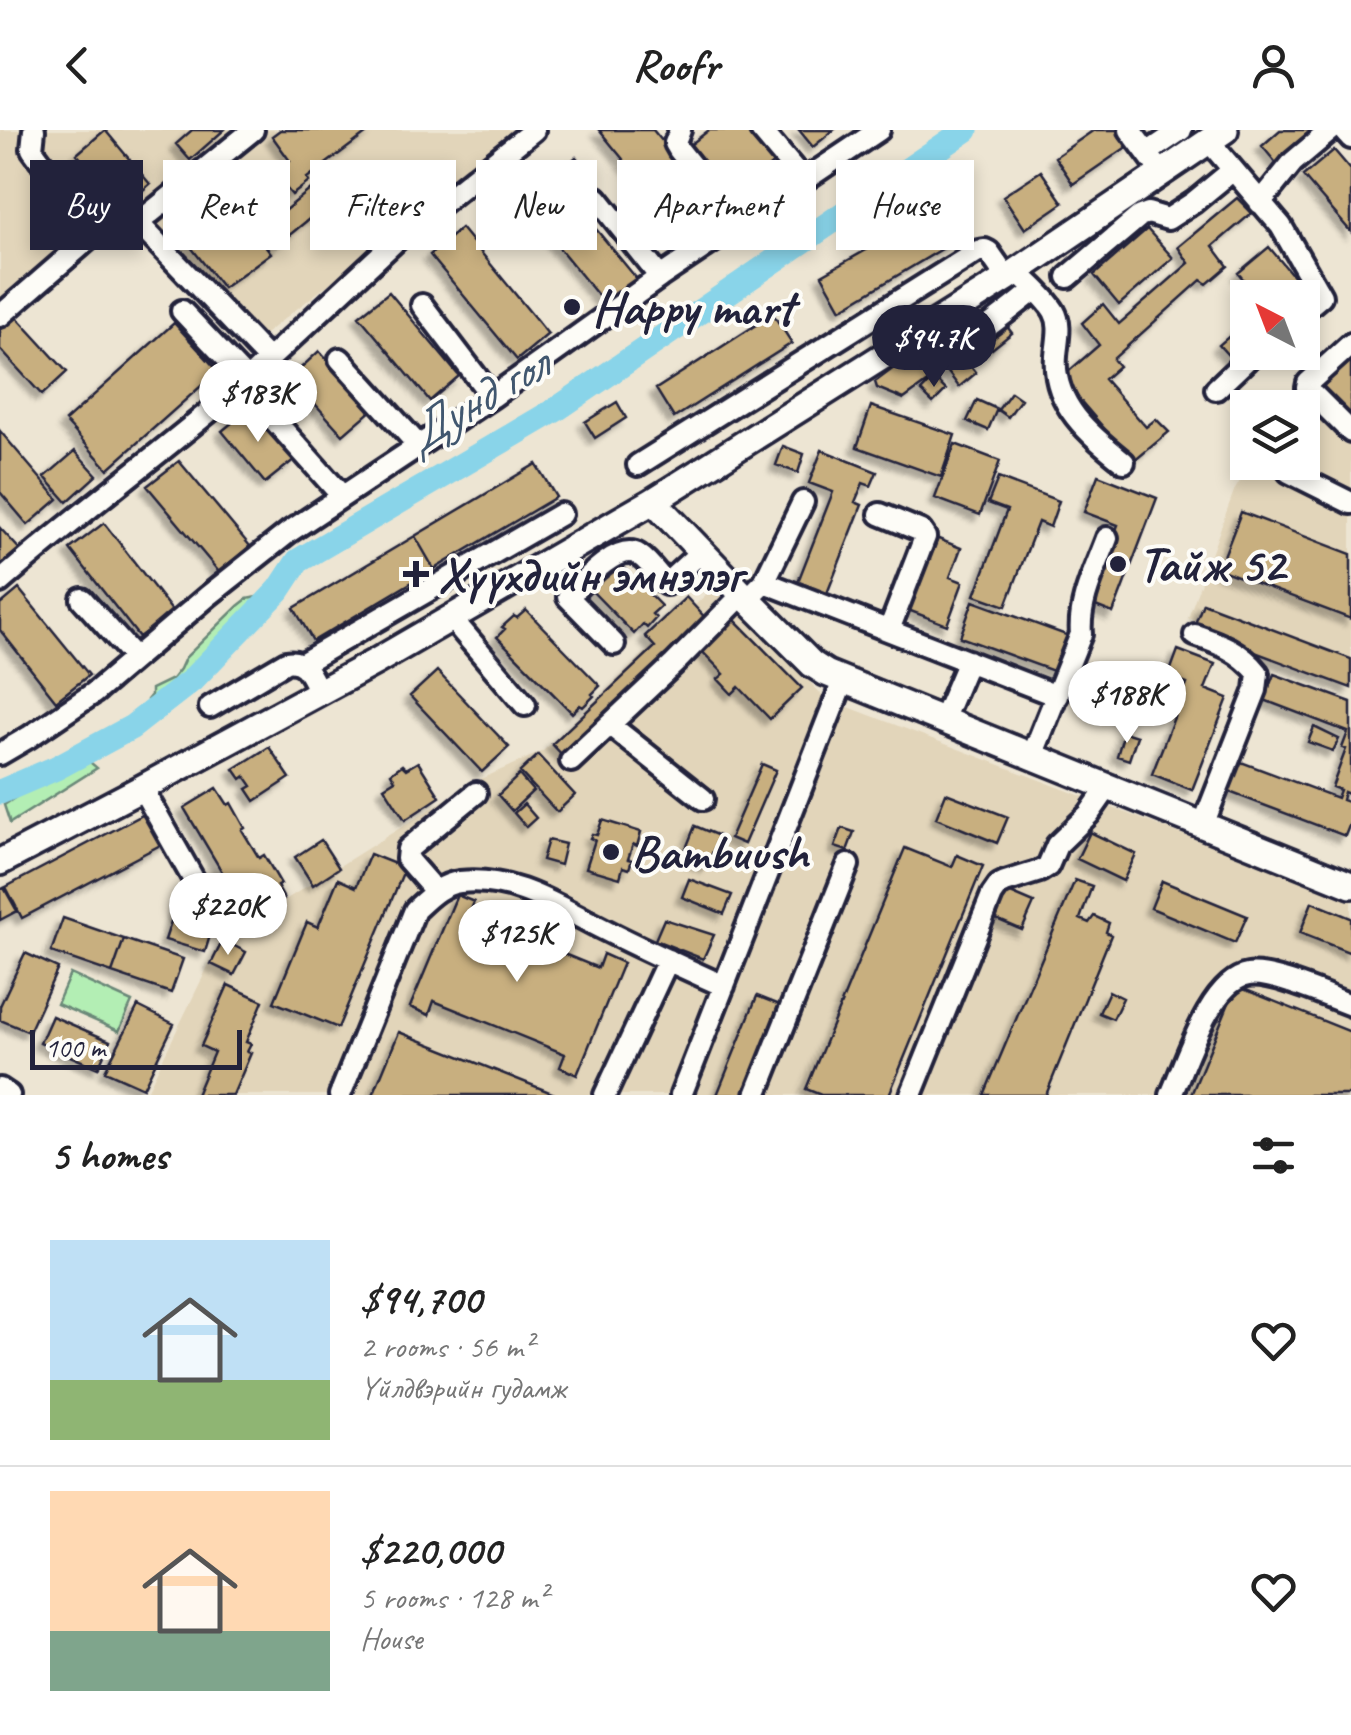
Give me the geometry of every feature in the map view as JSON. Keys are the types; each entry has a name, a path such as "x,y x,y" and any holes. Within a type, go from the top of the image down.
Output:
{"main road":[{"path":"0,862 452,619 653,501 909,341 1019,279 1154,163 1216,135"},
{"path":"653,501 701,552 751,592 812,664 843,681 1351,885"}],"street":[{"path":"34,130 32,149 40,160"},
{"path":"143,219 253,130"},
{"path":"0,582 248,380 403,234 534,130"},
{"path":"680,130 675,143 687,160"},
{"path":"762,130 787,160"},
{"path":"816,173 880,130"},
{"path":"1130,130 1154,163 1181,130"},
{"path":"1260,202 1292,162 1331,130"},
{"path":"1344,130 1351,138"},
{"path":"1216,135 1233,170 1280,226 1312,280"},
{"path":"1068,277 1140,216 1148,213 1168,218 1233,170"},
{"path":"597,199 660,277"},
{"path":"143,228 268,360"},
{"path":"0,316 76,250"},
{"path":"0,754 94,693 262,554 342,496 702,250"},
{"path":"638,466 985,250 1054,312 1060,331 1055,359 1058,388 1070,410 1094,438 1124,462"},
{"path":"422,306 492,396"},
{"path":"182,311 248,380"},
{"path":"1351,344 1307,388 1351,432"},
{"path":"340,359 418,446"},
{"path":"1216,389 1237,370"},
{"path":"267,412 342,496"},
{"path":"1306,480 1351,502"},
{"path":"572,761 751,592 803,502"},
{"path":"303,663 561,514"},
{"path":"880,514 920,530 925,537 889,630"},
{"path":"1032,756 1081,634 1084,599 1106,538"},
{"path":"614,644 568,597 610,558 626,550 638,553 666,584 701,552"},
{"path":"751,592 889,630 1057,696"},
{"path":"82,599 135,658"},
{"path":"452,619 525,705"},
{"path":"1195,635 1230,648 1258,673 1256,690 1203,825"},
{"path":"210,706 296,660 303,663 319,692"},
{"path":"943,720 968,661"},
{"path":"681,1095 843,681"},
{"path":"610,725 703,799"},
{"path":"910,1095 992,895 1005,882 1048,866 1057,845 1089,814 1108,787"},
{"path":"142,788 204,898"},
{"path":"435,891 407,859 408,849 476,792"},
{"path":"756,1095 848,865"},
{"path":"340,1095 415,910 435,891 458,882 507,884 724,986"},
{"path":"606,1095 668,960"},
{"path":"1171,1095 1207,1012 1232,982 1248,975 1272,977 1351,1005"},
{"path":"0,1089 9,1095"}],"shaded area":[{"path":"0,130 525,130 487,160 476,160 476,168 456,184 456,160 310,160 310,250 372,250 261,337 173,250 290,250 290,160 163,160 163,240 153,230 143,229 143,160 30,160 30,250 72,250 0,310"},
{"path":"1330,411 1351,434 1351,677 1188,618 1241,480 1320,480 1320,415"},
{"path":"717,584 825,698 1351,899 1351,1095 145,1095 221,940 472,783 543,751"}],"green space":[{"path":"257,597 259,604 226,640 148,709 151,689 172,679 185,658 238,606"},
{"path":"84,757 97,768 10,823 4,805 63,766"},
{"path":"70,974 132,1002 119,1031 57,1004"}],"building":[{"path":"105,130 130,160 82,160 77,154"},
{"path":"192,130 224,130 190,160 176,144"},
{"path":"280,130 371,130 331,160 310,160 309,182 292,195 290,160 272,136"},
{"path":"599,130 653,130 678,160 624,160"},
{"path":"709,130 749,130 773,160 702,160 690,145"},
{"path":"799,130 834,130 813,147"},
{"path":"1094,130 1121,130 1131,144 1073,184 1055,157"},
{"path":"1280,130 1314,130 1276,163 1262,146"},
{"path":"1334,150 1351,170 1351,232 1303,176"},
{"path":"1041,171 1063,203 1025,229 1003,196"},
{"path":"310,190 310,218 290,235 290,206"},
{"path":"1237,198 1252,213 1213,246 1228,266 1207,284 1201,280 1113,359 1119,366 1104,379 1146,427 1156,419 1169,432 1133,462 1061,378 1099,345 1082,323 1103,304 1119,324 1189,263 1178,247"},
{"path":"461,228 548,334 517,360 430,255 436,250 456,250 456,232"},
{"path":"1147,229 1173,258 1119,305 1094,275"},
{"path":"597,230 637,279 606,305 561,250 597,250"},
{"path":"1269,247 1297,280 1244,280 1238,273"},
{"path":"193,250 269,250 271,253 223,288"},
{"path":"866,250 940,250 841,309 822,275"},
{"path":"389,292 459,376 430,401 359,316"},
{"path":"13,313 67,372 42,395 0,349 0,325"},
{"path":"773,314 792,343 674,418 656,389"},
{"path":"1002,320 1012,333 992,349 982,336"},
{"path":"174,323 218,371 108,469 65,421"},
{"path":"1230,336 1230,357 1219,345"},
{"path":"918,350 937,375 904,399 877,388 875,382"},
{"path":"319,351 372,410 343,435 291,377"},
{"path":"963,357 976,373 959,387 947,371"},
{"path":"1351,357 1351,419 1320,387"},
{"path":"934,378 946,390 933,403 921,391"},
{"path":"1011,392 1021,399 1008,417 998,410"},
{"path":"977,400 997,409 988,430 967,421"},
{"path":"617,402 626,418 595,438 585,422"},
{"path":"871,406 955,435 941,477 857,447"},
{"path":"251,407 295,459 265,483 222,431"},
{"path":"0,431 58,499 28,525 0,492"},
{"path":"955,444 1000,461 980,515 935,498"},
{"path":"783,446 804,454 798,473 776,465"},
{"path":"822,450 877,472 871,486 863,483 855,502 862,505 826,596 797,584 833,492 809,483"},
{"path":"75,451 97,475 67,502 45,477"},
{"path":"179,461 250,546 219,572 147,486"},
{"path":"536,464 556,497 434,569 415,536"},
{"name":"Тайж 52","path":"1098,475 1157,498 1113,613 1088,603 1118,525 1084,512"},
{"path":"998,478 1059,501 1050,527 1038,522 1006,606 975,595 1007,510 988,503"},
{"path":"1241,512 1351,554 1351,619 1219,569"},
{"path":"104,523 173,612 139,637 70,549"},
{"path":"0,528 23,553 0,574"},
{"path":"415,536 434,569 313,641 294,608"},
{"path":"936,538 961,548 950,577 963,582 947,625 908,610"},
{"path":"616,560 661,606 652,614 656,618 647,628 643,624 634,634 589,588"},
{"path":"19,589 89,675 56,701 0,630 0,605"},
{"path":"686,597 710,623 566,759 552,744 655,647 645,636"},
{"path":"973,601 1069,636 1056,672 960,637"},
{"path":"1203,603 1351,659 1351,688 1193,629"},
{"path":"526,610 600,686 583,707 580,705 572,713 497,637 505,629 502,627"},
{"path":"729,614 802,688 770,719 739,687 732,694 718,679 724,674 697,646"},
{"path":"1178,650 1215,664 1205,689 1228,698 1192,790 1152,774 1187,684 1168,677"},
{"path":"437,671 509,747 482,772 410,696"},
{"path":"1274,674 1351,702 1351,795 1344,792 1342,800 1351,803 1351,821 1345,836 1224,790 1236,760 1337,798 1340,790 1332,787 1348,732 1264,700"},
{"path":"1314,727 1339,739 1333,751 1308,742"},
{"path":"1124,732 1137,736 1129,760 1117,756"},
{"path":"269,747 290,778 255,801 247,789 252,786 234,769"},
{"path":"538,755 575,795 557,812 520,772"},
{"path":"418,762 440,797 405,820 384,787 395,780 391,773 402,765 406,769"},
{"path":"762,764 776,770 744,844 730,838"},
{"path":"519,775 533,791 512,811 498,795"},
{"path":"217,788 228,805 231,803 259,858 264,855 281,884 277,886 284,899 250,919 184,808"},
{"path":"946,793 1008,817 997,843 936,818"},
{"path":"524,804 536,818 526,827 514,813"},
{"path":"150,811 166,842 22,918 6,887"},
{"name":"Bambuush","path":"602,820 641,832 628,859 632,860 629,869 623,867 620,878 586,868 595,840 590,838 597,835"},
{"path":"695,826 719,836 707,866 683,856"},
{"path":"842,828 854,832 847,851 835,847"},
{"path":"1090,832 1136,854 1123,881 1077,859"},
{"path":"321,840 339,868 313,885 295,857"},
{"path":"548,840 565,844 560,865 542,860"},
{"path":"905,848 952,867 957,855 983,866 889,1095 821,1095 806,1089"},
{"path":"370,854 405,868 338,1028 274,1002 307,922 318,927 338,879 356,887"},
{"path":"689,879 732,895 724,914 682,897"},
{"path":"1075,880 1092,886 1080,919 1089,923 1094,916 1109,923 1106,932 1111,935 1046,1095 984,1095"},
{"path":"1162,881 1247,916 1235,943 1151,908"},
{"path":"4,888 17,911 0,920 0,890"},
{"path":"1006,891 1034,903 1022,930 994,918"},
{"path":"457,895 474,902 469,915 598,968 603,954 623,963 577,1075 560,1067 565,1054 434,1001 429,1015 410,1007"},
{"path":"178,900 217,912 205,952 165,940"},
{"path":"1312,902 1351,918 1351,953 1300,933"},
{"path":"63,918 124,939 112,973 51,952"},
{"path":"664,919 714,935 703,959 655,940"},
{"path":"124,939 183,959 171,993 112,973"},
{"path":"223,940 246,952 234,975 211,964"},
{"path":"25,953 58,968 29,1032 0,1020 0,1006"},
{"path":"228,985 263,1001 246,1042 251,1044 247,1052 251,1053 233,1095 196,1095 214,1052 201,1046"},
{"path":"1236,986 1351,1032 1351,1095 1191,1095"},
{"path":"1109,991 1123,998 1113,1019 1099,1013"},
{"path":"757,996 780,1005 744,1095 717,1095"},
{"path":"138,1006 174,1024 143,1088 105,1071"},
{"path":"52,1016 110,1041 98,1068 40,1043"},
{"path":"399,1032 557,1095 373,1095"}],"waterway":[{"name":"Дунд гол","path":"0,792 56,768 132,727 191,681 279,590 298,561 557,409 966,130"}],"place":[{"name":"Happy mart","path":"572,307"},
{"name":"Тайж 52","path":"1118,564"},
{"name":"Хүүхдийн эмнэлэг","path":"416,574"},
{"name":"Bambuush","path":"611,852"}]}
